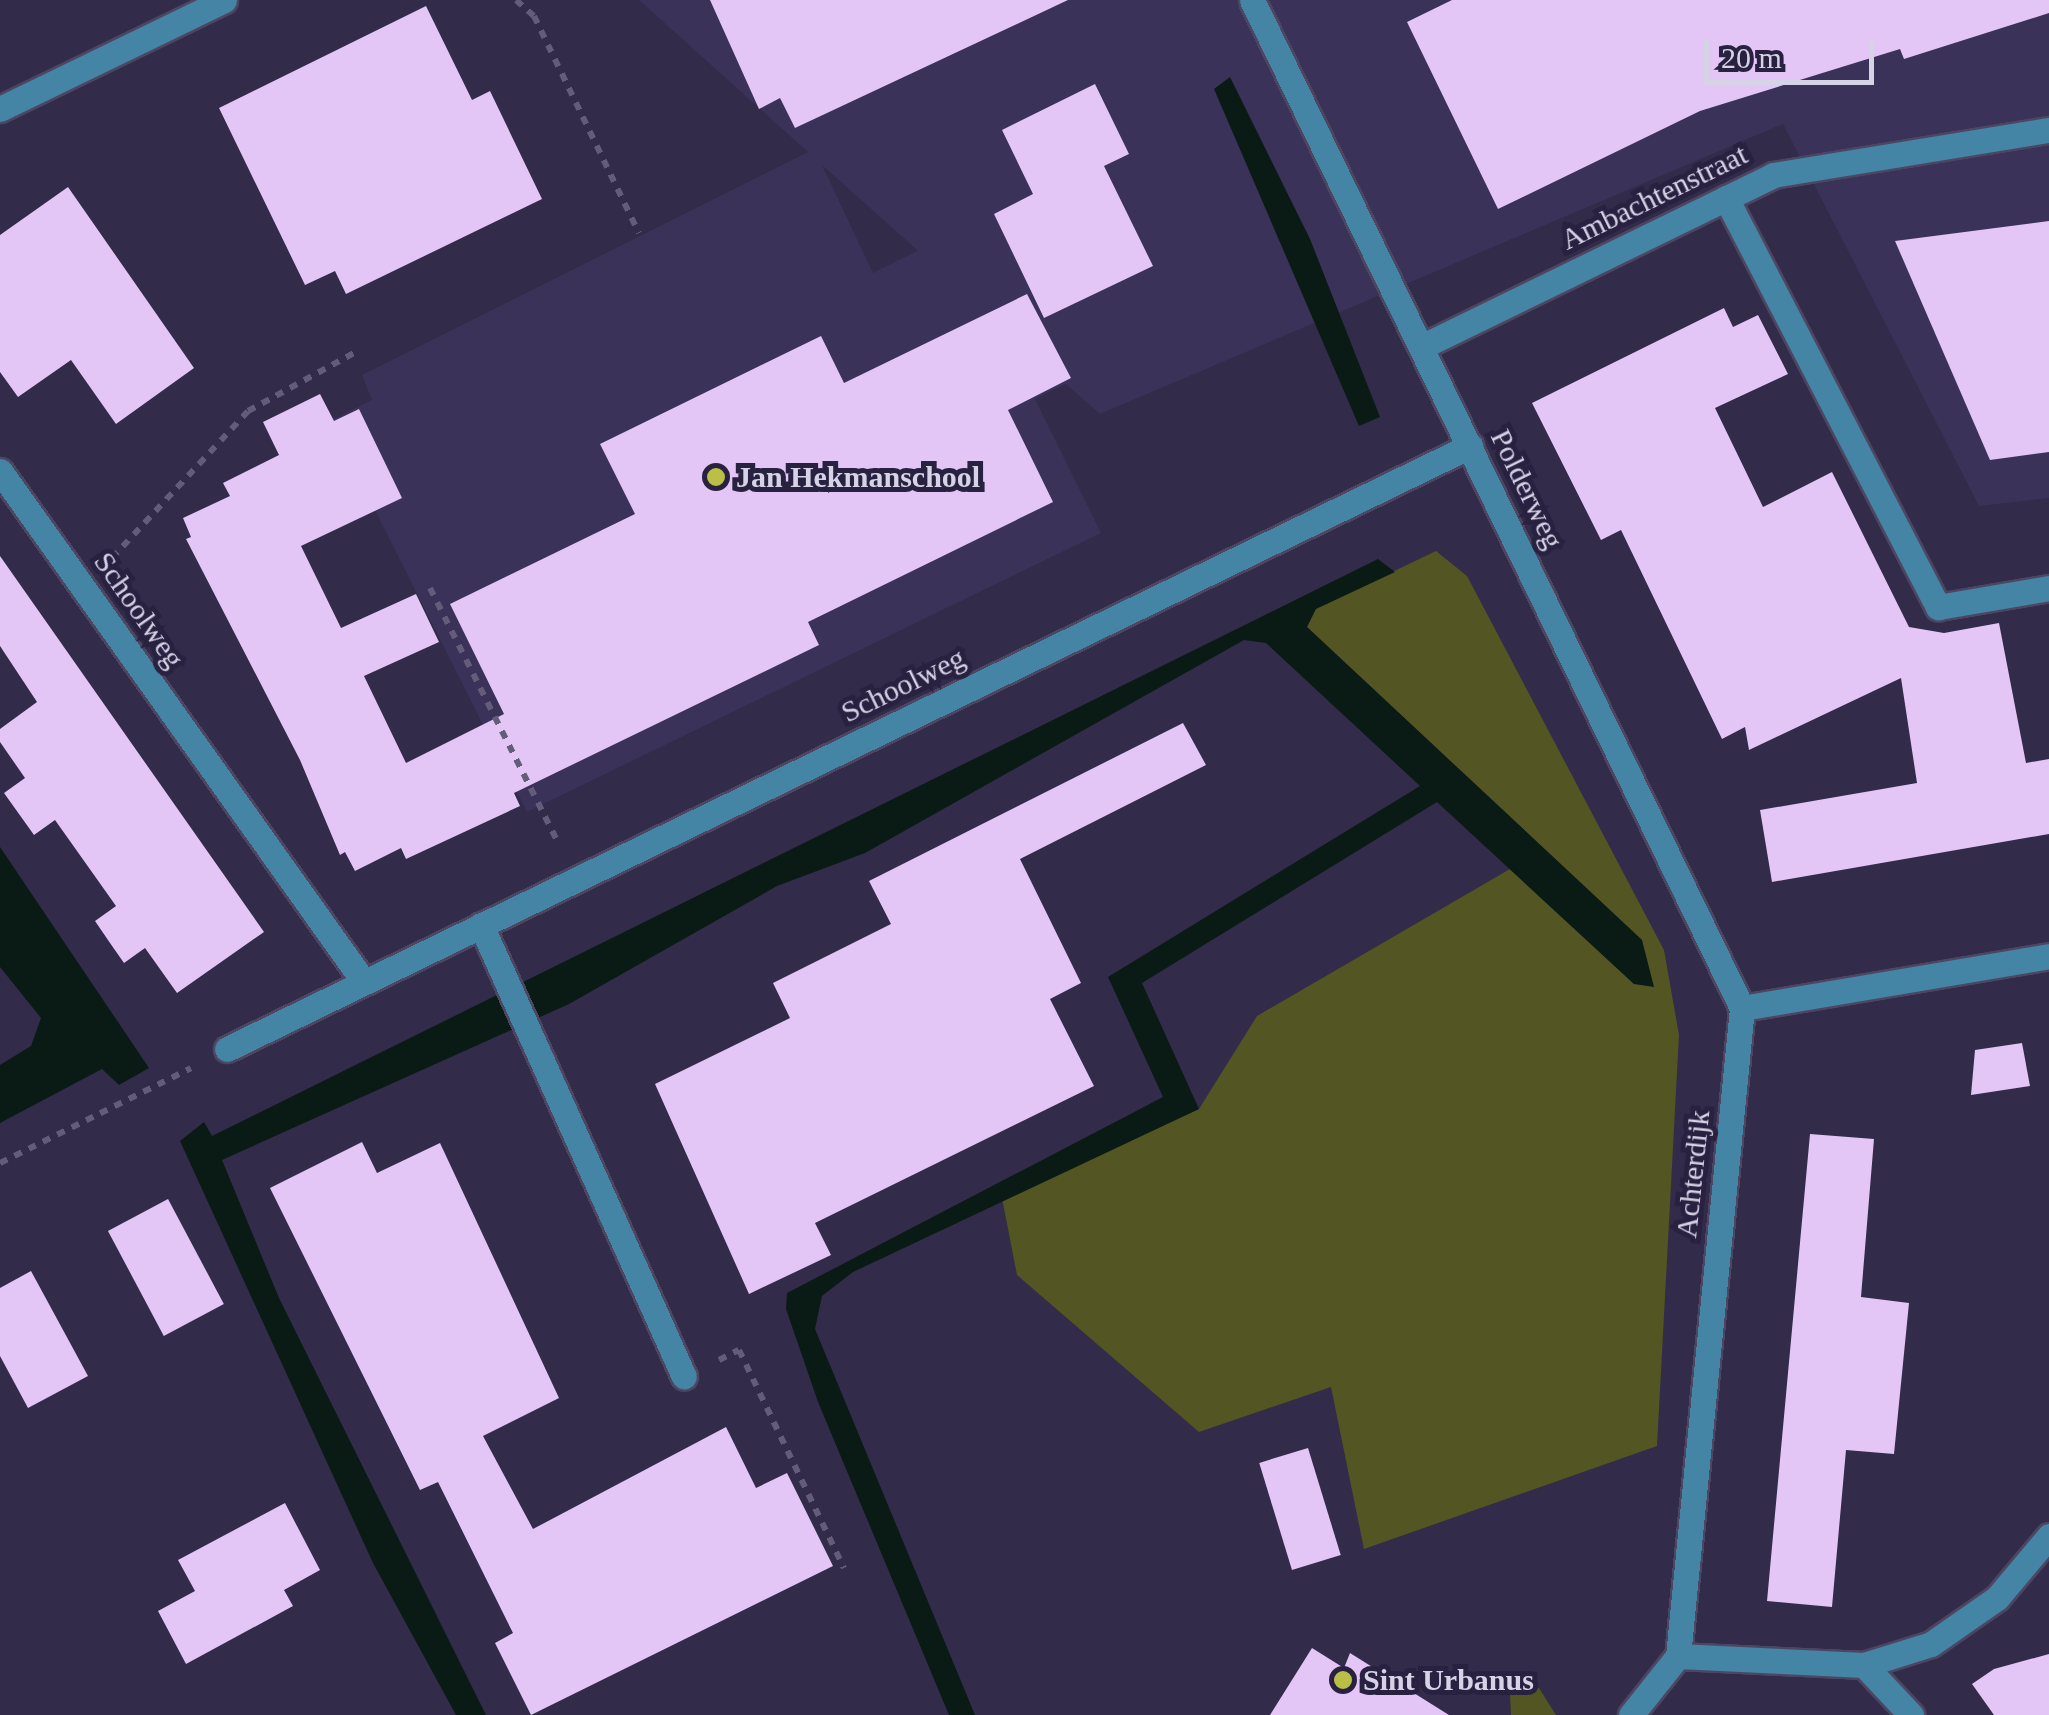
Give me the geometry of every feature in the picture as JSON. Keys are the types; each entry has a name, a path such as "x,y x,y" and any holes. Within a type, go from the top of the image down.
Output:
{"street":[{"path":"0,109 224,0"},
{"name":"Polderweg","path":"1252,0 1742,1008"},
{"name":"Ambachtenstraat","path":"1420,347 1773,175 2049,130"},
{"path":"1726,198 1938,608 2049,588"},
{"name":"Schoolweg","path":"228,1049 1470,446"},
{"name":"Schoolweg","path":"0,472 364,982"},
{"path":"480,925 502,966 684,1377"},
{"path":"1742,1008 2049,956"},
{"name":"Achterdijk","path":"1678,1656 1742,1008"},
{"path":"1631,1715 1678,1656 1864,1666 1931,1644 1984,1607 2049,1536"},
{"path":"1864,1666 1910,1715"}],"path":[{"path":"516,0 534,16 639,233"},
{"path":"84,588 248,411 354,353"},
{"path":"430,588 577,879"},
{"path":"0,1163 228,1049"},
{"path":"684,1377 739,1350 844,1568"}],"shaded area":[{"path":"639,0 2049,0 2049,498 1979,506 1783,124 1100,414 1066,384 1035,399 1101,533 527,812 330,421 372,400 362,375 808,152","holes":["822,165 917,251 873,273"]},
{"path":"1230,77 1310,239 1380,417 1359,426 1214,89"},
{"path":"1378,559 1395,572 1316,609 1307,627 1642,940 1654,987 1634,984 1437,802 1142,983 1199,1109 853,1272 822,1296 815,1329 975,1715 949,1715 818,1402 786,1309 787,1293 1163,1097 1108,977 1420,786 1266,643 1244,640 865,853 777,886 569,1004 222,1160 279,1298 486,1715 456,1715 373,1563 180,1141 204,1122 212,1136"},
{"path":"0,847 149,1068 119,1085 102,1069 0,1123 0,1065 31,1046 41,1018 0,967"}],"green space":[{"path":"1436,551 1467,576 1664,950 1679,1035 1657,1446 1364,1549 1331,1387 1199,1432 1017,1275 1002,1198 1199,1109 1257,1016 1510,869 1634,984 1642,940 1307,627 1315,609"},
{"path":"1509,1673 1539,1688 1556,1715 1511,1715"}],"building":[{"path":"710,0 1068,0 795,128 780,98 759,109"},
{"path":"1452,0 2049,0 2049,13 1904,59 1900,49 1700,111 1498,209 1407,22"},
{"path":"426,6 472,100 490,91 542,199 346,294 335,271 305,285 219,108"},
{"path":"1095,84 1129,154 1104,166 1153,266 1044,318 994,214 1033,194 1002,130"},
{"path":"68,187 194,368 116,424 71,360 18,397 0,372 0,235"},
{"path":"2049,221 2049,452 1990,460 1895,241"},
{"path":"1027,294 1071,378 1008,410 1053,502 808,622 819,645 514,793 520,806 406,859 401,848 355,871 345,852 340,855 300,760 186,539 191,537 183,518 230,496 223,483 279,455 263,422 320,394 334,421 359,409 402,498 301,546 341,628 416,594 439,642 364,676 406,763 504,714 450,604 635,514 600,444 821,336 844,383"},
{"path":"1724,308 1733,327 1758,315 1788,374 1715,408 1763,507 1832,472 1909,627 1944,633 1999,623 2026,763 2049,759 2049,834 1772,882 1760,810 1917,783 1901,678 1749,750 1745,727 1722,739 1621,530 1601,540 1532,403"},
{"path":"0,556 264,932 177,993 145,948 124,963 95,921 116,906 55,820 34,835 4,793 25,778 0,742 0,729 37,702 0,646"},
{"path":"1183,723 1206,765 1020,859 1081,983 1050,999 1094,1086 815,1223 831,1255 749,1294 655,1084 790,1018 773,983 891,924 869,881"},
{"path":"2022,1043 2030,1086 1971,1095 1975,1050"},
{"path":"1810,1134 1874,1139 1861,1297 1909,1303 1894,1454 1846,1450 1832,1607 1767,1601"},
{"path":"362,1142 377,1173 440,1143 559,1398 483,1436 533,1529 726,1427 756,1488 787,1473 833,1566 531,1715 495,1643 513,1633 438,1482 420,1490 270,1188"},
{"path":"168,1199 224,1304 164,1336 108,1231"},
{"path":"31,1271 88,1376 28,1408 0,1356 0,1288"},
{"path":"1308,1448 1341,1555 1292,1570 1259,1463"},
{"path":"285,1503 320,1570 284,1590 293,1606 186,1664 158,1611 195,1591 178,1560"},
{"name":"Sint Urbanus","path":"1312,1648 1344,1668 1350,1653 1449,1715 1270,1715"},
{"path":"2049,1654 2049,1715 1994,1715 1972,1684 1994,1669"}],"place":[{"name":"Jan Hekmanschool","path":"716,477"},
{"name":"Sint Urbanus","path":"1343,1680"}]}
